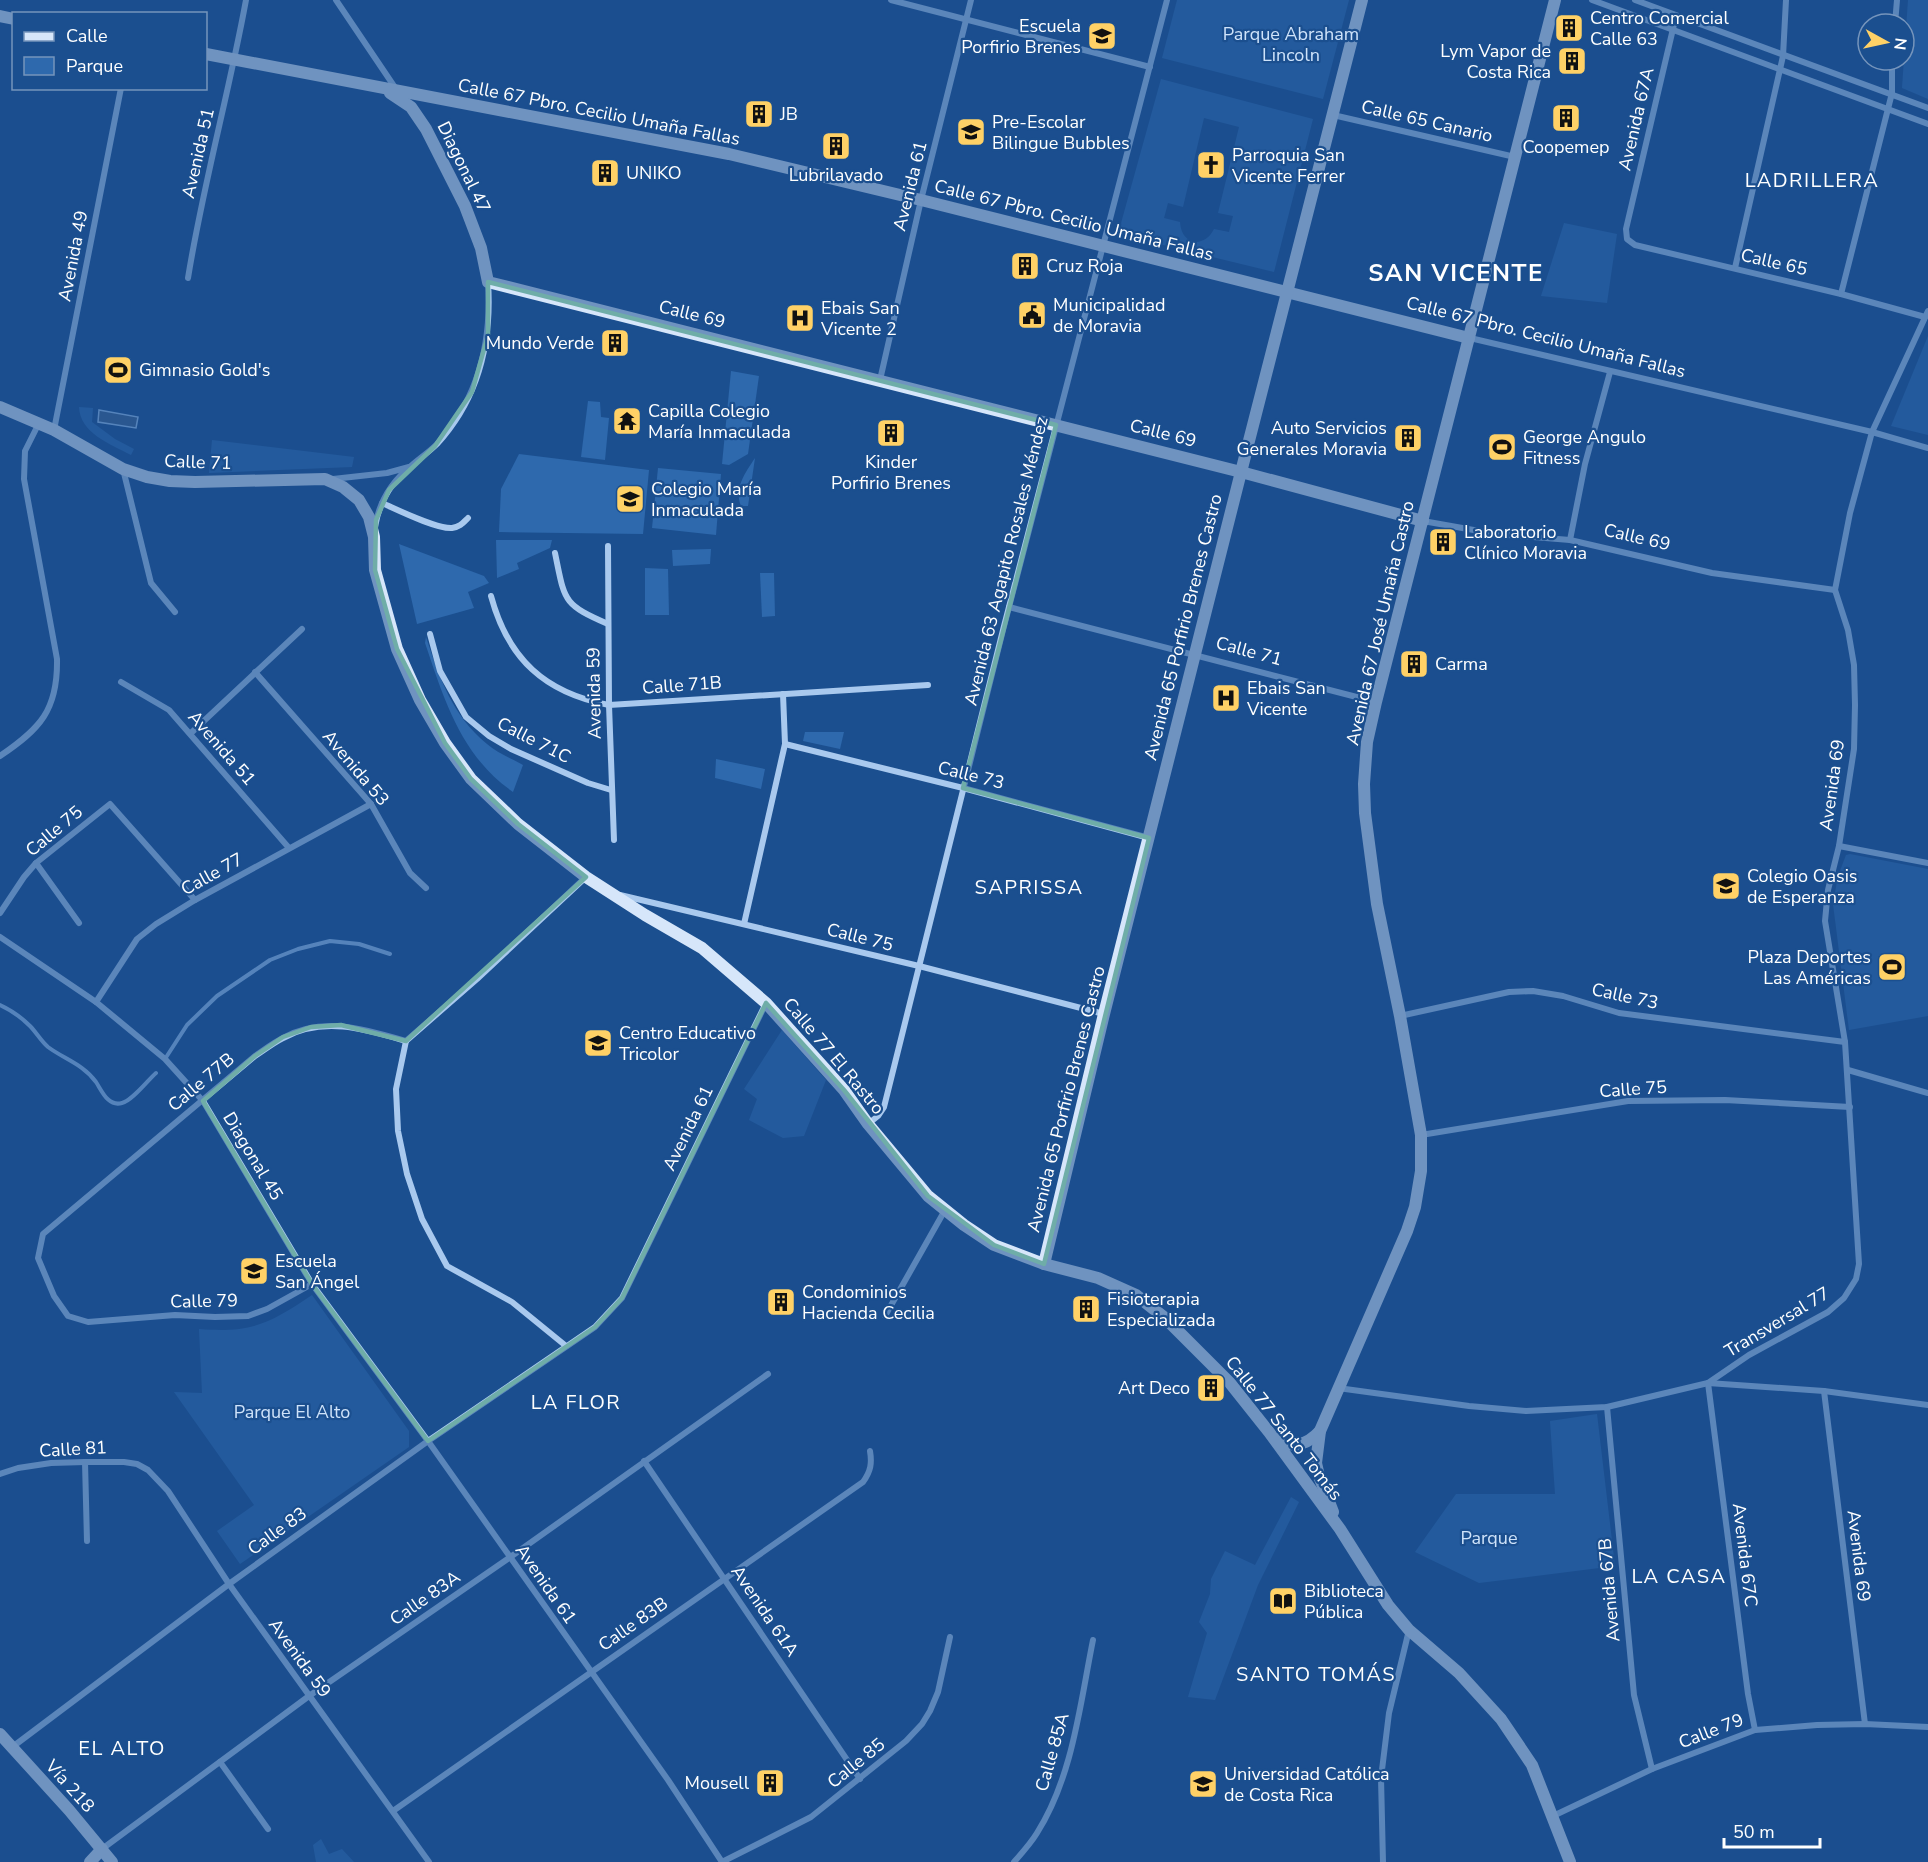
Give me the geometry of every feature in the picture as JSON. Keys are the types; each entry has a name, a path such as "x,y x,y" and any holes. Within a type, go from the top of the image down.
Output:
{"main road":[{"name":"Avenida 65 Porfirio Brenes Castro","path":"1044,1264 1104,1014 1362,0"},
{"name":"Avenida 67 José Umaña Castro","path":"1341,1529 1316,1463 1320,1431 1407,1231 1415,1207 1421,1171 1421,1135 1377,904 1365,813 1364,784 1367,742 1555,0"},
{"name":"Calle 67 Pbro. Cecilio Umaña Fallas","path":"207,54 729,154 1469,338"},
{"name":"Diagonal 47","path":"378,88 402,99 411,107 426,129 465,207 481,248 488,282"},
{"path":"426,129 423,119 424,109 432,104 446,101"},
{"name":"Calle 69","path":"488,282 1241,471 1423,521"},
{"name":"Calle 71","path":"0,407 54,430 123,469 147,477 170,481 325,479"},
{"name":"Calle 77 El Rastro","path":"325,479 343,487 359,500 369,517 374,537 375,570 397,649 420,700 445,743 471,779 518,824 586,877 702,948 766,1003 844,1090 868,1124 928,1196 994,1245 1044,1264"},
{"name":"Calle 77 Santo Tomás","path":"1044,1264 1098,1278 1136,1295 1165,1318 1230,1383 1341,1529"},
{"path":"1269,1432 1277,1441 1289,1445 1301,1445 1312,1440 1320,1431"},
{"path":"1341,1529 1382,1597 1409,1630 1459,1673 1501,1719 1532,1765 1570,1862"},
{"name":"Vía 218","path":"0,1734 69,1810 112,1862"},
{"path":"90,1862 102,1850"}],"street":[{"name":"Avenida 51","path":"188,278 197,222 235,60 246,0"},
{"path":"336,0 398,92"},
{"path":"891,0 1150,67"},
{"name":"Avenida 61","path":"880,380 921,200 971,0"},
{"name":"Avenida 63 Agapito Rosales Méndez","path":"868,1124 884,1107 1009,607 1167,0"},
{"path":"1592,0 1928,124"},
{"path":"1635,0 1928,108"},
{"path":"1735,268 1784,56 1786,0"},
{"name":"Avenida 67A","path":"1626,229 1676,15"},
{"path":"1841,294 1892,93 1892,72"},
{"name":"Avenida 49","path":"54,430 121,90"},
{"name":"Calle 65 Canario","path":"1333,115 1515,157"},
{"name":"Calle 65","path":"1626,229 1627,238 1635,245 1927,314"},
{"path":"374,537 382,503 389,490 409,466 442,437 456,421 472,392 483,361 488,335 490,308 488,282"},
{"name":"Avenida 69","path":"1856,1280 1859,1264 1848,1070 1825,921 1828,890 1839,846 1854,749 1854,665 1848,630 1835,590 1850,513 1872,432 1927,314"},
{"name":"Calle 67 Pbro. Cecilio Umaña Fallas","path":"1469,338 1872,432 1928,448"},
{"path":"1570,540 1585,464 1610,372"},
{"path":"0,756 33,730 46,716 54,698 57,678 57,659 24,479 25,450 39,423"},
{"name":"Calle 71","path":"325,479 367,476 409,466"},
{"path":"123,469 151,583 175,612"},
{"path":"382,503 441,526 452,528 461,525 468,518"},
{"name":"Calle 69","path":"1423,521 1496,534 1570,540 1712,573 1835,590"},
{"name":"Avenida 59","path":"608,546 609,705 614,840"},
{"path":"555,553 563,591 569,602 581,612 609,624"},
{"name":"Calle 71B","path":"491,596 497,617 517,655 549,684 567,694 588,701 609,705 928,685"},
{"name":"Calle 71","path":"1009,607 1376,702"},
{"path":"191,733 302,629"},
{"name":"Calle 71C","path":"430,634 440,671 466,717 489,736 511,749 588,783 611,790"},
{"name":"Avenida 53","path":"255,672 371,804 411,873 426,888"},
{"name":"Avenida 51","path":"121,682 169,710 289,848"},
{"path":"744,924 785,744 783,694"},
{"name":"Calle 73","path":"785,744 963,788 1149,838"},
{"name":"Calle 75","path":"0,914 36,863 110,804 195,900"},
{"name":"Calle 77","path":"96,1002 137,939 156,924 195,900 371,804"},
{"path":"1839,846 1928,863"},
{"path":"36,863 79,923"},
{"path":"566,1346 512,1302 447,1266 422,1219 407,1174 398,1131 396,1089 406,1041 477,979 586,877"},
{"name":"Calle 75","path":"608,892 919,966 1104,1014"},
{"name":"Diagonal 45","path":"0,937 96,1002 165,1059 203,1101 312,1284 428,1441"},
{"name":"Calle 73","path":"1400,1016 1509,992 1533,992 1563,996 1618,1013 1845,1042"},
{"name":"Avenida 61","path":"566,1346 595,1327 622,1298 766,1003"},
{"name":"Calle 77B","path":"88,1322 68,1316 54,1296 38,1258 43,1234 255,1056 283,1037 311,1027 341,1025 406,1041"},
{"path":"1848,1070 1928,1093"},
{"name":"Calle 75","path":"1421,1135 1628,1101 1725,1100 1850,1107"},
{"path":"885,1316 945,1210"},
{"name":"Transversal 77","path":"1708,1383 1749,1355 1828,1312 1844,1298 1856,1280"},
{"name":"Calle 79","path":"88,1322 175,1315 248,1316 267,1309 312,1284"},
{"name":"Calle 83","path":"12,1749 229,1584 428,1441 566,1346"},
{"name":"Calle 83A","path":"102,1850 309,1696 509,1558 768,1374"},
{"path":"1338,1388 1469,1406 1526,1411 1607,1407 1708,1383 1824,1391 1928,1405"},
{"name":"Avenida 67C","path":"1708,1383 1748,1694 1755,1730"},
{"name":"Avenida 69","path":"1824,1391 1865,1724"},
{"name":"Avenida 67B","path":"1607,1407 1634,1695 1652,1769"},
{"name":"Avenida 61","path":"428,1441 668,1780 722,1862"},
{"name":"Calle 83B","path":"393,1811 863,1482 869,1473 870,1451"},
{"name":"Avenida 61A","path":"644,1461 860,1779"},
{"path":"85,1462 87,1541"},
{"name":"Calle 81","path":"0,1474 18,1468 51,1463 85,1462 124,1462 137,1464 148,1470"},
{"name":"Avenida 59","path":"148,1470 168,1491 229,1584 429,1862"},
{"path":"1383,1862 1382,1768 1389,1713 1409,1630"},
{"name":"Calle 85","path":"722,1862 811,1817 906,1741 922,1724 930,1711 938,1692 950,1637"},
{"name":"Calle 85A","path":"1014,1862 1037,1834 1054,1802 1066,1767 1093,1640"},
{"name":"Calle 79","path":"1553,1816 1652,1769 1755,1730 1865,1724 1928,1727"},
{"path":"220,1762 268,1829"}],"highlighted area":[{"path":"488,282 1056,425 963,788 1149,838 1044,1264 994,1245 928,1196 844,1090 766,1003 622,1298 595,1327 428,1441 312,1284 203,1101 255,1056 283,1037 311,1027 341,1025 406,1041 586,877 518,824 471,779 445,743 397,649 375,570 376,520 389,490 435,446 472,392 488,335"}],"green space":[{"name":"Parque Abraham Lincoln","path":"1177,0 1349,0 1323,99 1162,58"},
{"path":"1908,0 1928,0 1928,99 1902,88 1903,72 1916,72 1916,12 1907,12"},
{"path":"1161,79 1313,119 1274,272 1118,234","holes":["1204,118 1239,127 1218,213 1233,216 1229,232 1214,229 1205,240 1199,242 1189,240 1184,236 1180,222 1164,218 1168,203 1183,207"]},
{"path":"1564,223 1617,234 1607,303 1541,296"},
{"path":"1928,336 1928,435 1891,426"},
{"path":"731,371 759,376 748,454 729,465 722,464"},
{"path":"588,401 600,402 601,417 609,418 605,460 581,457"},
{"path":"79,407 93,408 92,422 115,439 134,449 131,455 90,431 81,416"},
{"path":"212,440 354,457 352,467 209,473"},
{"path":"519,454 649,470 643,534 499,532 501,489"},
{"path":"755,458 748,506 741,506 740,487 744,475"},
{"path":"658,468 721,474 716,535 652,528"},
{"path":"496,540 552,540 550,548 517,563 519,569 497,578"},
{"path":"399,544 484,576 489,583 468,592 474,608 417,624"},
{"path":"711,549 710,564 673,566 672,550"},
{"path":"645,568 668,569 669,615 645,615"},
{"path":"760,573 774,573 775,616 762,617"},
{"path":"426,637 442,682 465,721 491,747 523,765 513,792 495,778 467,744 447,705 425,643"},
{"path":"805,732 844,732 840,749 803,741"},
{"path":"716,759 765,769 761,789 715,778"},
{"path":"1846,855 1928,869 1928,1016 1849,1030 1833,904 1838,876"},
{"path":"782,1030 826,1080 804,1136 783,1138 749,1120 757,1099 744,1089"},
{"name":"Parque El Alto","path":"312,1295 409,1431 409,1447 240,1564 217,1531 254,1505 174,1392 202,1393 199,1329 247,1328 271,1320"},
{"name":"Parque","path":"1597,1414 1615,1566 1479,1583 1415,1552 1456,1494 1555,1494 1550,1421"},
{"path":"1291,1497 1299,1502 1258,1585 1215,1700 1188,1697 1207,1633 1199,1622 1210,1594 1211,1579 1225,1551 1255,1565"},
{"path":"321,1839 329,1854 342,1849 354,1862 316,1862 313,1845"}],"shaded area":[{"path":"99,410 138,417 136,428 98,422"}],"waterway":[{"path":"165,1059 187,1025 217,996 270,960 298,949 330,941 359,944 390,954"},
{"path":"0,1005 23,1020 48,1047 91,1076 113,1103 126,1101 156,1073"}],"place":[{"name":"Centro Comercial Calle 63","path":"1569,28"},
{"name":"Escuela Porfirio Brenes","path":"1102,36"},
{"name":"Lym Vapor de Costa Rica","path":"1572,61"},
{"name":"JB","path":"759,114"},
{"name":"Coopemep","path":"1566,118"},
{"name":"Pre-Escolar Bilingue Bubbles","path":"971,132"},
{"name":"Lubrilavado","path":"836,146"},
{"name":"Parroquia San Vicente Ferrer","path":"1211,165"},
{"name":"UNIKO","path":"605,173"},
{"name":"Cruz Roja","path":"1025,266"},
{"name":"Municipalidad de Moravia","path":"1032,315"},
{"name":"Ebais San Vicente 2","path":"800,318"},
{"name":"Mundo Verde","path":"615,343"},
{"name":"Gimnasio Gold's","path":"118,370"},
{"name":"Capilla Colegio María Inmaculada","path":"627,421"},
{"name":"Kinder Porfirio Brenes","path":"891,433"},
{"name":"Auto Servicios Generales Moravia","path":"1408,438"},
{"name":"George Angulo Fitness","path":"1502,447"},
{"name":"Colegio María Inmaculada","path":"630,499"},
{"name":"Laboratorio Clínico Moravia","path":"1443,542"},
{"name":"Carma","path":"1414,664"},
{"name":"Ebais San Vicente","path":"1226,698"},
{"name":"Colegio Oasis de Esperanza","path":"1726,886"},
{"name":"Plaza Deportes Las Américas","path":"1892,967"},
{"name":"Centro Educativo Tricolor","path":"598,1043"},
{"name":"Escuela San Ángel","path":"254,1271"},
{"name":"Condominios Hacienda Cecilia","path":"781,1302"},
{"name":"Fisioterapia Especializada","path":"1086,1309"},
{"name":"Art Deco","path":"1211,1388"},
{"name":"Biblioteca Pública","path":"1283,1601"},
{"name":"Mousell","path":"770,1783"},
{"name":"Universidad Católica de Costa Rica","path":"1203,1784"}],"district":[{"name":"LADRILLERA","path":"1812,180"},
{"name":"SAN VICENTE","path":"1456,273"},
{"name":"SAPRISSA","path":"1029,887"},
{"name":"LA FLOR","path":"576,1402"},
{"name":"LA CASA","path":"1679,1576"},
{"name":"SANTO TOMÁS","path":"1316,1674"},
{"name":"EL ALTO","path":"122,1748"}]}
